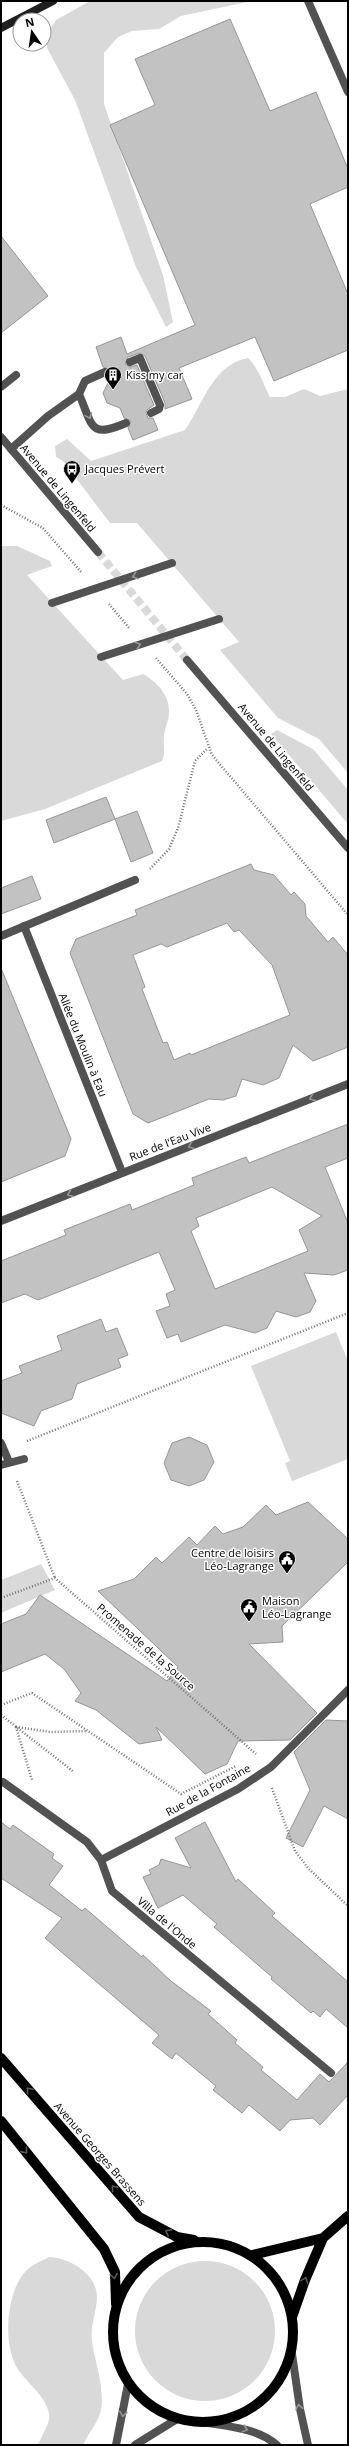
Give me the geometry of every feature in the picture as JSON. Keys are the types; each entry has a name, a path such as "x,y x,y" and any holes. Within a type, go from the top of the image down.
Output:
{"main road":[{"path":"1,28 53,1"},
{"name":"Avenue Georges Brassens","path":"1,2058 139,2217 177,2237 226,2244 252,2255 273,2274 288,2298 294,2326 292,2354 280,2381 261,2402 236,2417 208,2423 177,2419 149,2406 128,2384 116,2360 113,2340 116,2306"},
{"path":"1,2121 104,2249 115,2272 116,2306"},
{"path":"292,2317 323,2238 348,2216"},
{"path":"252,2255 323,2238"},
{"path":"116,2306 128,2282 146,2262 170,2248 198,2241"}],"street":[{"path":"308,1 348,92"},
{"path":"130,362 140,358 160,405 159,409 151,413"},
{"path":"10,449 48,416 79,394 85,381 105,372"},
{"path":"1,387 16,375"},
{"path":"79,394 93,426 100,430 107,431 126,423"},
{"name":"Avenue de Lingenfeld","path":"1,438 98,552"},
{"path":"52,603 172,564"},
{"path":"101,657 219,619"},
{"name":"Avenue de Lingenfeld","path":"187,660 348,848"},
{"path":"1,936 135,880"},
{"name":"Allée du Moulin à Eau","path":"24,926 122,1172"},
{"name":"Rue de l'Eau Vive","path":"1,1221 348,1084"},
{"path":"3,1447 5,1463 24,1459"},
{"name":"Rue de la Fontaine","path":"101,1860 238,1789 268,1769 348,1690"},
{"name":"Villa de l'Onde","path":"3,1782 87,1842 101,1860 112,1891 331,2073"},
{"path":"292,2354 300,2409 308,2445"},
{"path":"116,2445 128,2384"},
{"path":"135,2445 177,2419"},
{"path":"208,2423 246,2429 270,2439 277,2445"}],"path":[{"path":"1,505 43,528 84,575"},
{"path":"104,599 135,635"},
{"path":"151,653 187,694 196,710 208,748 348,915"},
{"path":"135,880 155,866 169,849 178,828 195,761 208,748"},
{"path":"3,1447 348,1313"},
{"path":"1,1598 55,1578 5,1463"},
{"name":"Promenade de la Source","path":"55,1578 257,1755 268,1769"},
{"path":"1,1705 32,1693 181,1794 244,1762"},
{"path":"1,1715 74,1772"},
{"path":"16,1727 51,1732 88,1731"},
{"path":"16,1727 41,1809"},
{"path":"250,1759 257,1755"},
{"path":"268,1769 295,1851 308,1868 348,1906"}],"shaded area":[{"path":"90,1 252,1 181,16 159,29 132,31 118,37 104,53 104,104 163,275 173,322 166,327 136,267 75,100 49,52 52,52 52,26 56,20"},
{"path":"248,358 258,371 270,397 285,397 304,389 320,396 348,389 348,773 319,739 278,718 220,650 239,642 137,523 110,523 63,461 56,457 55,446 67,439 91,461 185,430 210,386 217,377 226,368 236,362"},
{"path":"1,546 17,546 50,561 52,566 27,575 123,680 143,674 158,685 167,700 169,713 164,735 164,752 162,761 45,809 1,821"},
{"path":"277,730 313,749 348,790 348,824 271,734"},
{"path":"336,1332 348,1361 348,1459 292,1481 285,1463 290,1461 251,1366"},
{"path":"41,1564 55,1590 1,1613 1,1580"},
{"path":"49,2257 66,2260 74,2264 88,2275 96,2290 97,2299 92,2325 92,2336 93,2349 101,2384 102,2402 98,2419 83,2445 38,2445 49,2421 47,2407 44,2400 23,2376 15,2364 11,2354 8,2329 11,2302 15,2290 26,2271"},
{"path":"212,2261 232,2266 244,2272 255,2281 264,2292 270,2304 274,2317 274,2345 270,2358 264,2370 255,2381 244,2390 232,2396 219,2400 198,2401 178,2396 166,2390 155,2381 146,2370 136,2345 135,2324 140,2304 146,2292 155,2281 166,2272 191,2262"}],"building":[{"path":"230,19 270,111 316,92 348,169 348,187 310,204 348,294 348,350 274,381 255,337 179,368 192,399 165,409 165,403 145,356 140,353 128,357 125,364 130,367 137,365 154,405 147,410 146,413 148,418 153,418 158,430 133,440 128,428 131,421 124,418 120,408 107,403 103,393 109,381 107,377 110,370 103,367 96,347 121,337 127,354 195,325 110,125 155,105 135,59"},
{"path":"1,236 48,296 1,333"},
{"path":"106,797 115,819 54,843 46,820"},
{"path":"137,811 153,853 131,862 115,819"},
{"path":"251,864 254,870 274,875 291,895 294,892 305,904 306,916 328,942 333,937 348,955 348,1047 313,1061 293,1045 279,1078 263,1085 242,1079 236,1096 223,1100 209,1099 148,1123 133,1114 70,953 76,939 137,915 135,910","holes":["227,923 234,932 239,930 272,965 290,1015 191,1055 190,1053 174,1060 167,1042 163,1043 142,989 145,987 133,955 161,944 167,947"]},
{"path":"32,876 41,899 1,914 1,888"},
{"path":"1,968 71,1139 65,1156 1,1182"},
{"path":"348,1124 348,1158 325,1167 348,1223 348,1270 334,1275 304,1273 316,1301 310,1312 296,1317 276,1311 267,1328 255,1333 225,1325 181,1342 178,1334 167,1338 156,1311 170,1306 166,1294 175,1290 159,1252 38,1300 25,1294 1,1303 1,1261 66,1235 64,1230 130,1204 132,1210 194,1185 192,1178 246,1157 249,1163","holes":["272,1187 322,1216 299,1230 308,1251 215,1289 191,1231 199,1226 196,1218"]},
{"path":"101,1319 106,1332 117,1328 128,1355 118,1359 121,1367 77,1384 72,1399 41,1411 34,1426 1,1413 1,1381 22,1373 19,1366 62,1350 57,1336"},
{"path":"189,1437 207,1445 214,1462 204,1480 189,1486 171,1480 164,1463 172,1443"},
{"name":"Maison Léo-Lagrange","path":"308,1502 348,1539 348,1562 282,1626 283,1642 249,1644 317,1713 290,1740 238,1741 227,1764 205,1774 156,1727 162,1740 139,1744 96,1710 75,1701 81,1693 64,1669 45,1654 1,1672 1,1624 26,1614 40,1595 167,1681 178,1667 98,1591 134,1579 156,1557 162,1563 189,1537 197,1545 215,1526 223,1534 243,1527 266,1505 276,1515"},
{"path":"326,1720 348,1721 348,1819 324,1806 303,1847 286,1838 310,1790 294,1752"},
{"path":"1,1822 10,1829 13,1825 54,1854 52,1858 63,1866 49,1885 82,1911 85,1908 142,1957 143,1955 171,1981 211,2011 208,2014 237,2040 235,2043 263,2067 261,2070 297,2100 320,2074 329,2082 348,2062 348,2095 320,2125 313,2118 290,2120 280,2131 249,2105 242,2113 213,2090 216,2086 176,2053 172,2059 152,2043 159,2035 45,1938 62,1918 1,1878"},
{"path":"205,1822 236,1882 238,1879 275,1913 272,1916 348,1982 348,2028 326,2009 320,2017 313,2011 311,2013 214,1927 217,1924 183,1895 158,1908 143,1877 151,1874 149,1870 159,1865 161,1859 191,1868 175,1838"}],"tunnel":[{"path":"98,552 187,660"}],"place":[{"name":"Kiss my car","path":"113,390"},
{"name":"Jacques Prévert","path":"72,484"},
{"name":"Centre de loisirs Léo-Lagrange","path":"287,1574"},
{"name":"Maison Léo-Lagrange","path":"249,1622"}]}
